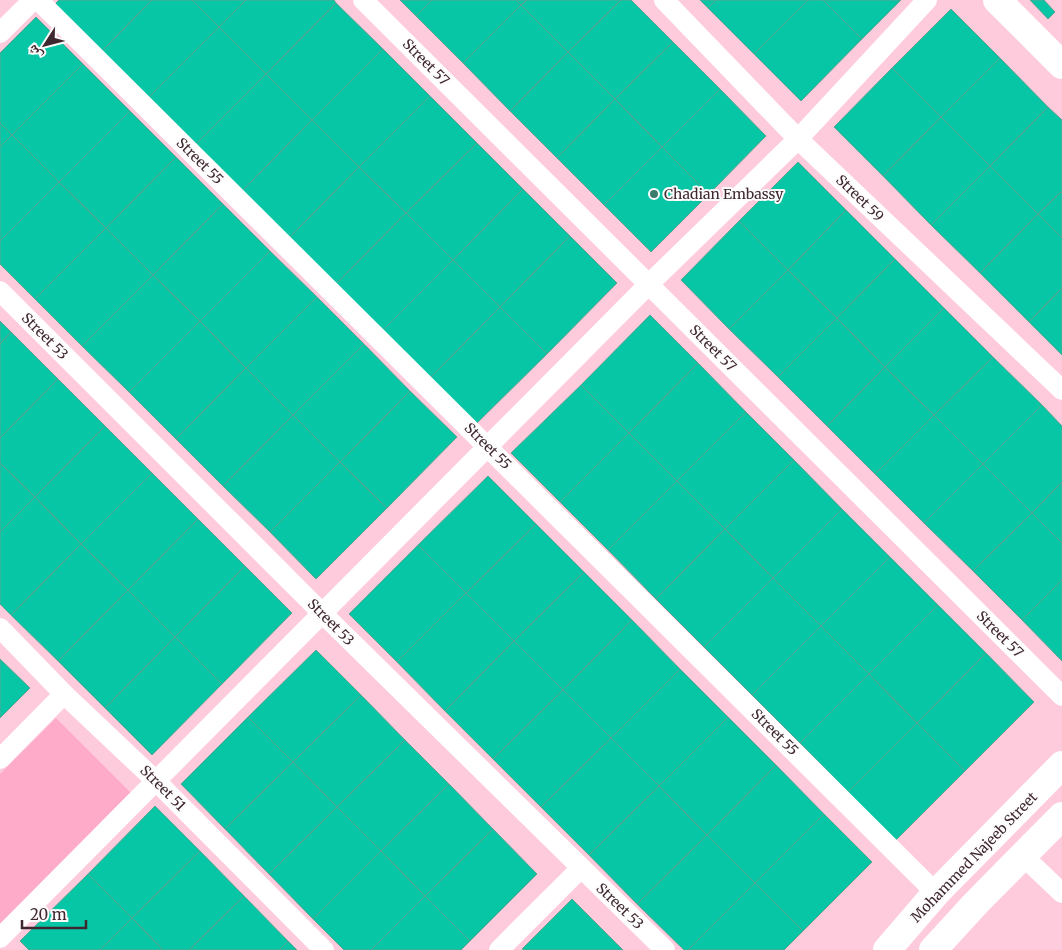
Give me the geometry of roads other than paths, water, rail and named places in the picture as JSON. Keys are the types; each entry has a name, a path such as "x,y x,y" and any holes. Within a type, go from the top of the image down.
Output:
{"main road":[{"path":"997,0 1062,66"},
{"name":"Mohammed Najeeb Street","path":"887,950 936,893 1062,765"},
{"path":"933,950 1062,816"}],"street":[{"path":"0,33 33,0"},
{"name":"Street 55","path":"38,0 936,893"},
{"name":"Street 57","path":"363,0 1062,696"},
{"name":"Street 59","path":"664,0 798,139 1062,390"},
{"path":"0,938 649,284 798,139 927,0"},
{"name":"Street 53","path":"0,291 322,614 665,950"},
{"name":"Street 51","path":"0,628 64,694 156,781 324,950"},
{"path":"0,759 64,694"},
{"path":"1023,856 1062,893"},
{"path":"499,950 581,868"}],"place":[{"name":"Chadian Embassy","path":"654,194"}]}
